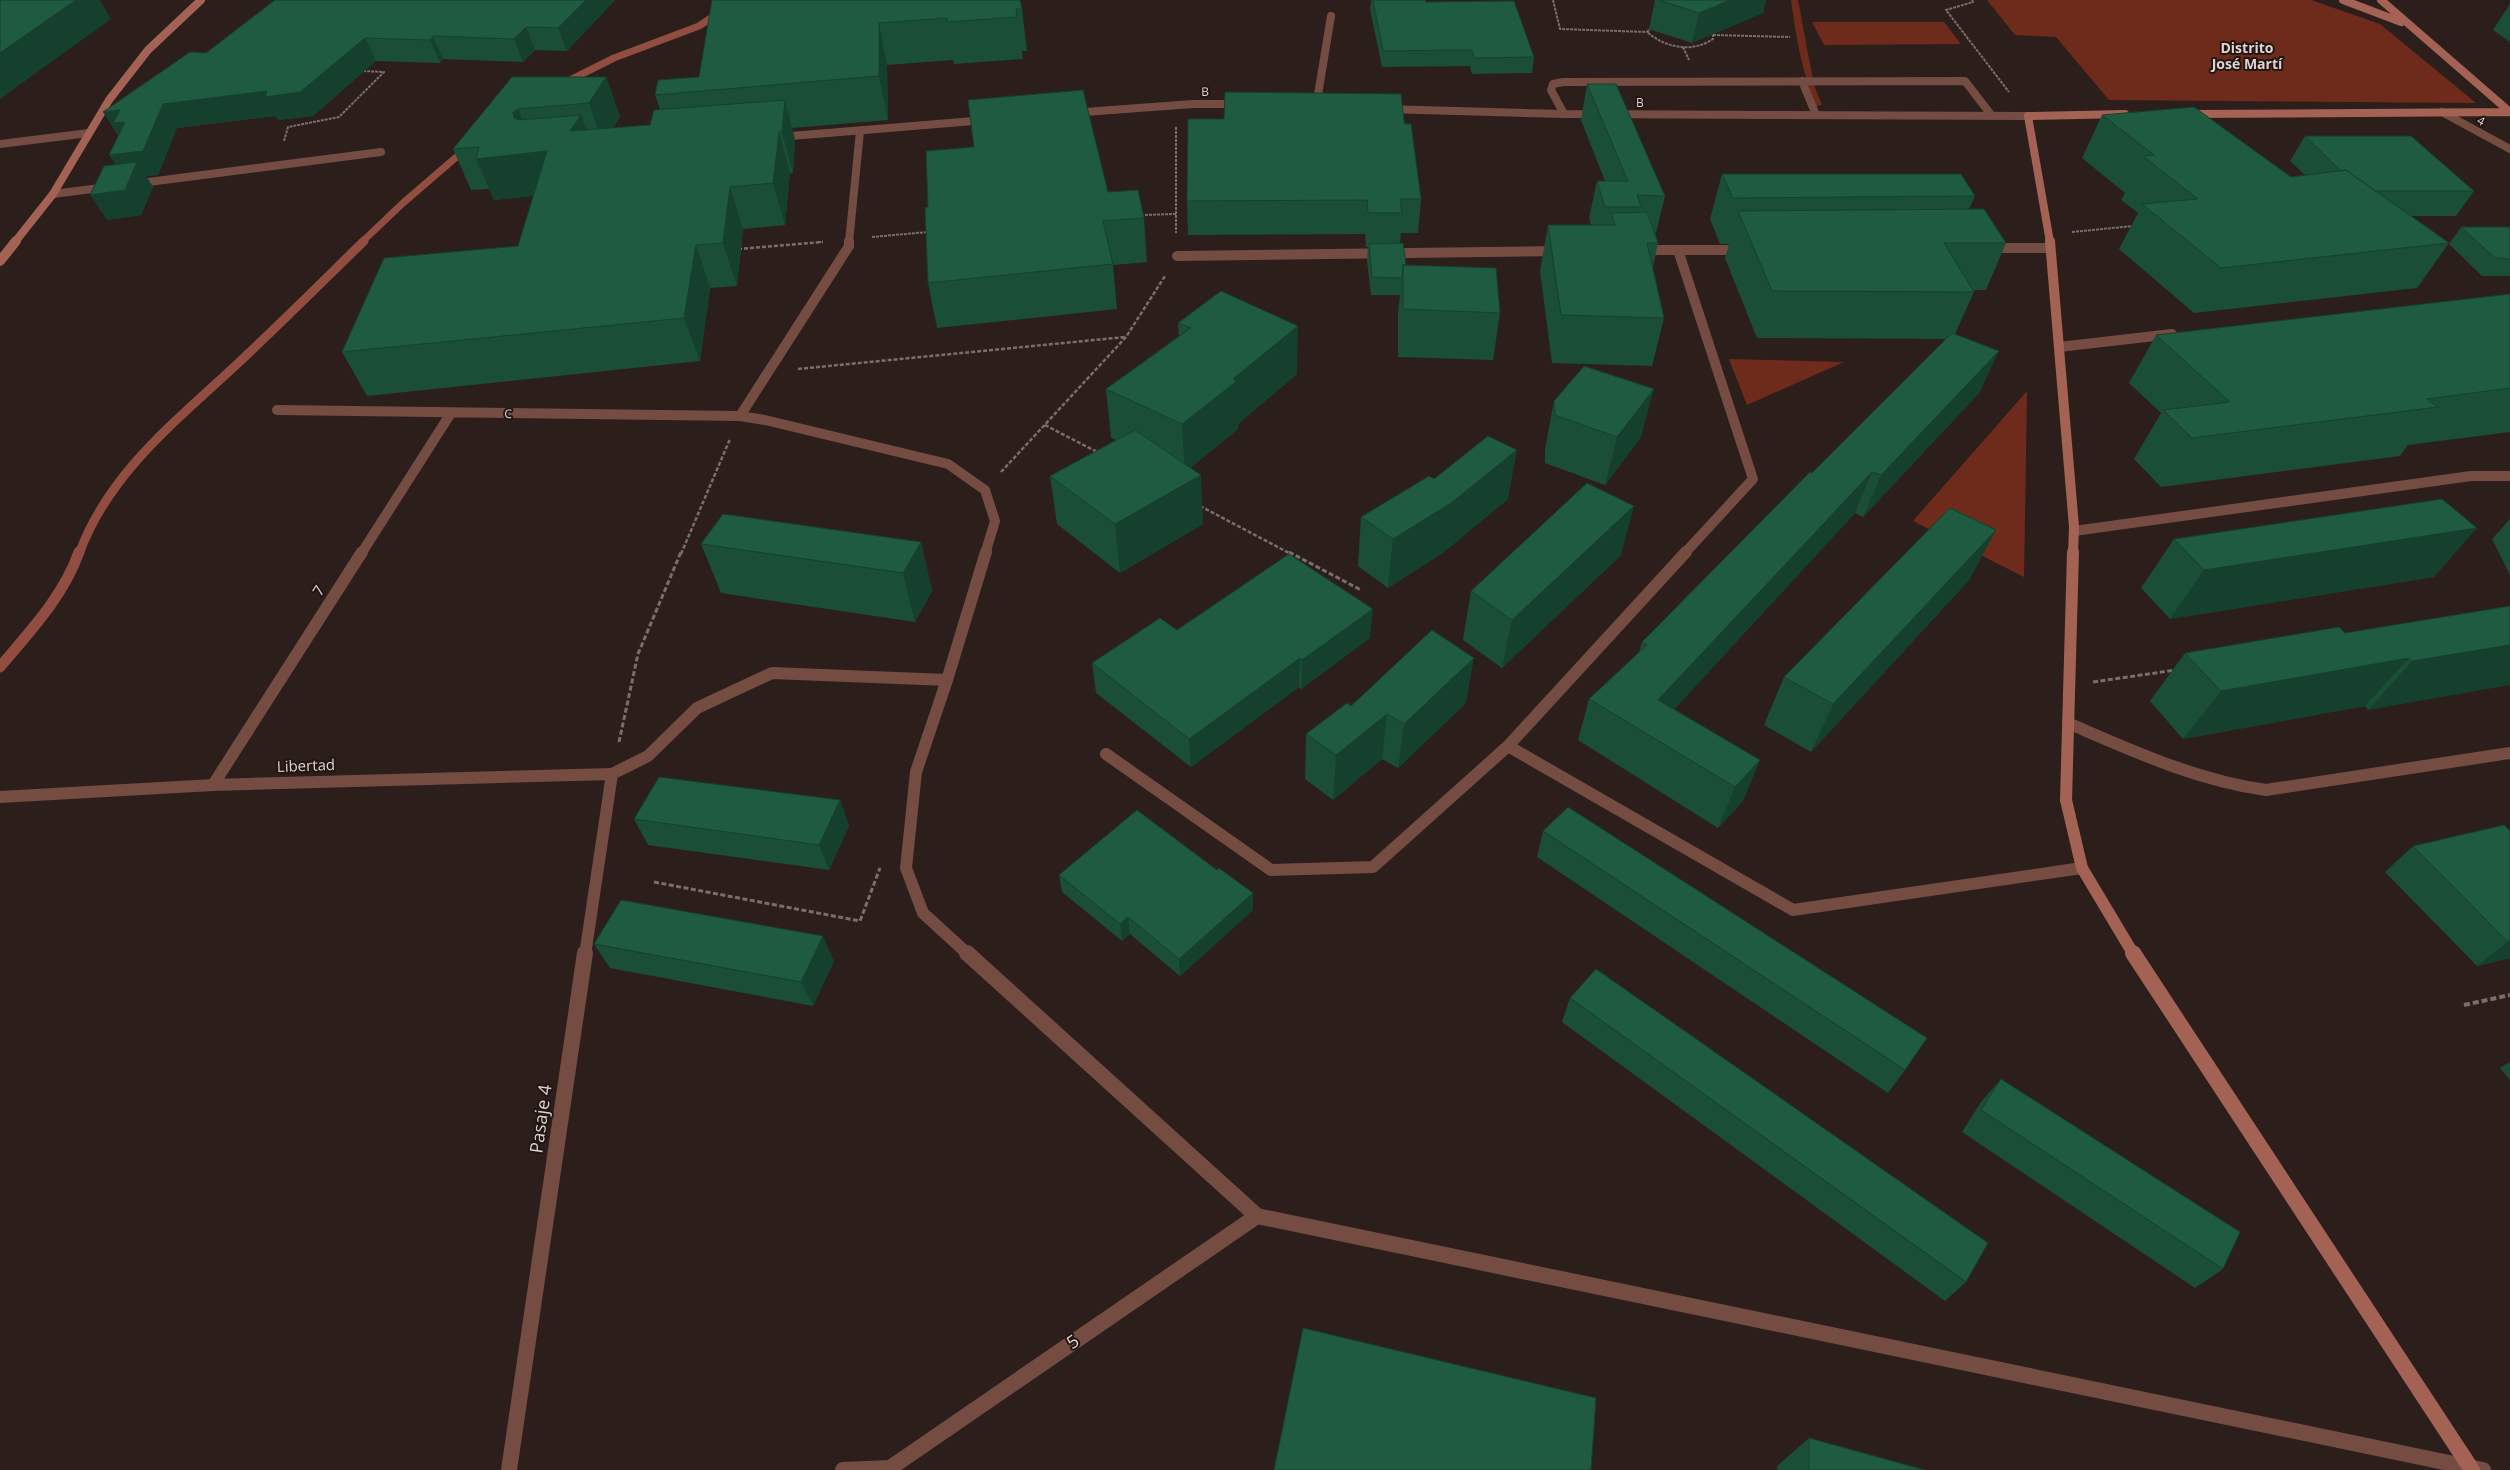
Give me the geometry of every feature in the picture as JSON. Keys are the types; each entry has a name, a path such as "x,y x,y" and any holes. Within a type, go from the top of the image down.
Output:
{"street":[{"path":"0,261 53,194 74,162 109,100 148,50 200,0"},
{"path":"2343,0 2414,28"},
{"path":"2381,0 2510,112"},
{"path":"1316,107 1331,16"},
{"path":"1564,114 1551,90 1553,84 1563,82 1965,81 1992,116"},
{"path":"1802,82 1816,115"},
{"name":"B","path":"1066,114 1176,105 1249,105"},
{"path":"1306,106 1326,107"},
{"name":"B","path":"1376,108 1564,114 2028,116"},
{"name":"4","path":"2442,112 2510,149"},
{"path":"2174,114 2510,112"},
{"path":"2135,114 2028,116 2049,234 2074,531 2071,685 2066,800 2082,868 2146,974 2474,1469"},
{"path":"2184,114 2196,126"},
{"path":"771,138 997,119"},
{"path":"740,416 846,252 850,239 860,131"},
{"path":"0,144 89,133"},
{"path":"53,194 380,152"},
{"path":"1981,248 2050,248"},
{"path":"1630,250 1757,250"},
{"path":"1106,754 1271,870 1373,867 1508,746 1753,479 1678,250"},
{"path":"1177,256 1572,251"},
{"path":"2059,347 2185,333"},
{"name":"C","path":"277,410 740,416 765,420 948,464 985,490"},
{"name":"7","path":"213,785 450,413"},
{"path":"2074,531 2471,476 2510,476"},
{"path":"985,490 996,521 947,680 916,772 906,868 923,913 1257,1216 2474,1469"},
{"path":"612,774 648,756 697,708 772,673 947,680"},
{"path":"2068,723 2191,775 2231,786 2266,790 2510,753"},
{"path":"1508,746 1793,910 2082,868"},
{"name":"Libertad","path":"0,798 213,785 612,774"},
{"name":"Pasaje 4","path":"509,1470 612,774"},
{"name":"5","path":"843,1470 890,1468 1257,1216"}],"path":[{"path":"1553,0 1560,30 1647,32 1662,43 1683,47 1702,45 1709,42 1713,35"},
{"path":"1972,0 1973,2 1946,10 2028,116"},
{"path":"1675,14 1676,20"},
{"path":"1647,32 1650,26 1657,23 1676,20 1696,24 1710,30 1713,35"},
{"path":"1713,35 1790,37"},
{"path":"276,165 288,127 339,116 384,72 359,71"},
{"path":"985,490 1126,337 1177,256 1176,105"},
{"path":"1139,215 1176,214"},
{"path":"2049,234 2133,226"},
{"path":"733,250 937,232"},
{"path":"769,372 1126,337"},
{"path":"612,774 638,654 740,416"},
{"path":"1045,425 1106,457"},
{"path":"1194,503 1361,590"},
{"path":"2071,685 2186,669"},
{"path":"654,882 860,921 881,865"},
{"path":"2464,1005 2510,995"}],"shaded area":[{"path":"1791,0 1798,0 1814,85 1822,105 1816,106 1803,67"},
{"path":"1987,0 2311,0 2380,24 2476,103 2109,100 2056,37 2015,35"},
{"path":"1812,22 1944,22 1961,44 1824,45"},
{"path":"1729,359 1844,362 1747,405"},
{"path":"2027,391 2024,577 1913,521"}],"building":[{"path":"0,0 76,0 0,53"},
{"path":"275,0 586,0 558,28 526,27 514,39 433,36 430,40 365,38 300,92 265,97 267,91 163,104 143,151 109,155 125,122 113,123 120,110 103,112 190,52 206,53"},
{"path":"712,0 1020,0 1022,9 1016,9 1017,17 947,22 947,18 879,23 879,76 655,95 658,80 699,77"},
{"path":"1373,0 1425,0 1426,2 1514,1 1534,57 1474,58 1472,50 1383,51"},
{"path":"1659,0 1730,0 1699,13"},
{"path":"512,77 606,77 589,103 518,109 513,112 514,118 519,120 581,115 570,131 650,125 654,110 785,100 782,132 779,132 773,183 730,187 723,243 696,245 684,318 342,352 384,258 518,246 547,151 476,159 479,147 453,149"},
{"path":"1587,84 1616,84 1665,196 1637,195 1641,207 1605,207 1597,181 1628,181"},
{"path":"1083,90 1108,192 1138,190 1144,218 1103,221 1113,264 928,283 925,207 928,207 926,151 974,147 968,100"},
{"path":"1225,92 1401,94 1405,124 1411,124 1421,199 1400,199 1402,213 1368,213 1367,200 1187,201 1188,119 1224,119"},
{"path":"2194,107 2291,177 2346,170 2449,243 2221,268 2142,204 2198,199 2143,156 2154,155 2102,115"},
{"path":"2305,136 2411,136 2474,191 2375,191 2346,170 2341,171"},
{"path":"137,162 125,190 90,195 104,166"},
{"path":"1722,174 1961,174 1975,196 1733,198"},
{"path":"1984,209 2006,243 1944,243 1974,292 1772,291 1738,211"},
{"path":"1647,212 1658,243 1647,243 1664,318 1561,315 1548,225 1615,225 1611,213"},
{"path":"2461,227 2510,227 2510,259 2495,258"},
{"path":"1403,243 1406,265 1403,265 1402,278 1372,277 1369,244"},
{"path":"1403,265 1496,268 1500,313 1403,309"},
{"path":"1221,291 1298,326 1233,379 1237,381 1182,424 1106,389 1191,328 1178,323"},
{"path":"2510,294 2510,388 2427,399 2438,407 2192,438 2163,410 2230,402 2156,335"},
{"path":"1952,333 1999,351 1881,475 1872,472 1658,700 1760,760 1735,787 1589,699 1647,645 1642,642 1810,472 1812,473"},
{"path":"1584,366 1654,389 1617,437 1555,415 1554,401"},
{"path":"1135,430 1201,475 1115,524 1050,476"},
{"path":"1488,436 1517,450 1451,503 1393,539 1361,517 1429,476 1434,479"},
{"path":"1587,483 1634,506 1512,620 1471,591"},
{"path":"2442,499 2477,528 2204,570 2174,539"},
{"path":"1950,508 1996,530 1833,704 1784,677"},
{"path":"723,514 921,542 903,573 701,544"},
{"path":"1289,554 1373,609 1302,660 1300,658 1189,739 1092,663 1160,618 1177,630"},
{"path":"2510,606 2510,645 2412,661 2409,658 2221,691 2185,653 2339,627 2345,633"},
{"path":"1432,630 1474,658 1404,724 1387,714 1336,755 1306,734 1347,703 1351,706"},
{"path":"659,777 840,800 819,845 634,819"},
{"path":"1568,807 1927,1038 1905,1070 1543,831"},
{"path":"1137,810 1217,870 1219,868 1253,893 1179,959 1128,917 1120,924 1059,875"},
{"path":"2504,825 2510,831 2510,941 2508,942 2413,846"},
{"path":"621,900 823,936 801,982 594,944"},
{"path":"1596,969 1988,1243 1966,1282 1570,998"},
{"path":"2001,1079 2240,1232 2223,1269 1981,1110"},
{"path":"1303,1328 1596,1398 1591,1470 1274,1470"},
{"path":"1809,1438 1925,1470 1809,1470"}],"waterway":[{"path":"562,84 614,58 699,26 738,0"},
{"path":"362,242 403,203 468,147"},
{"path":"79,554 92,525 107,499 145,451 364,241"},
{"path":"0,667 55,599 79,552"}],"district":[{"name":"Distrito José Martí","path":"2247,56"}]}
